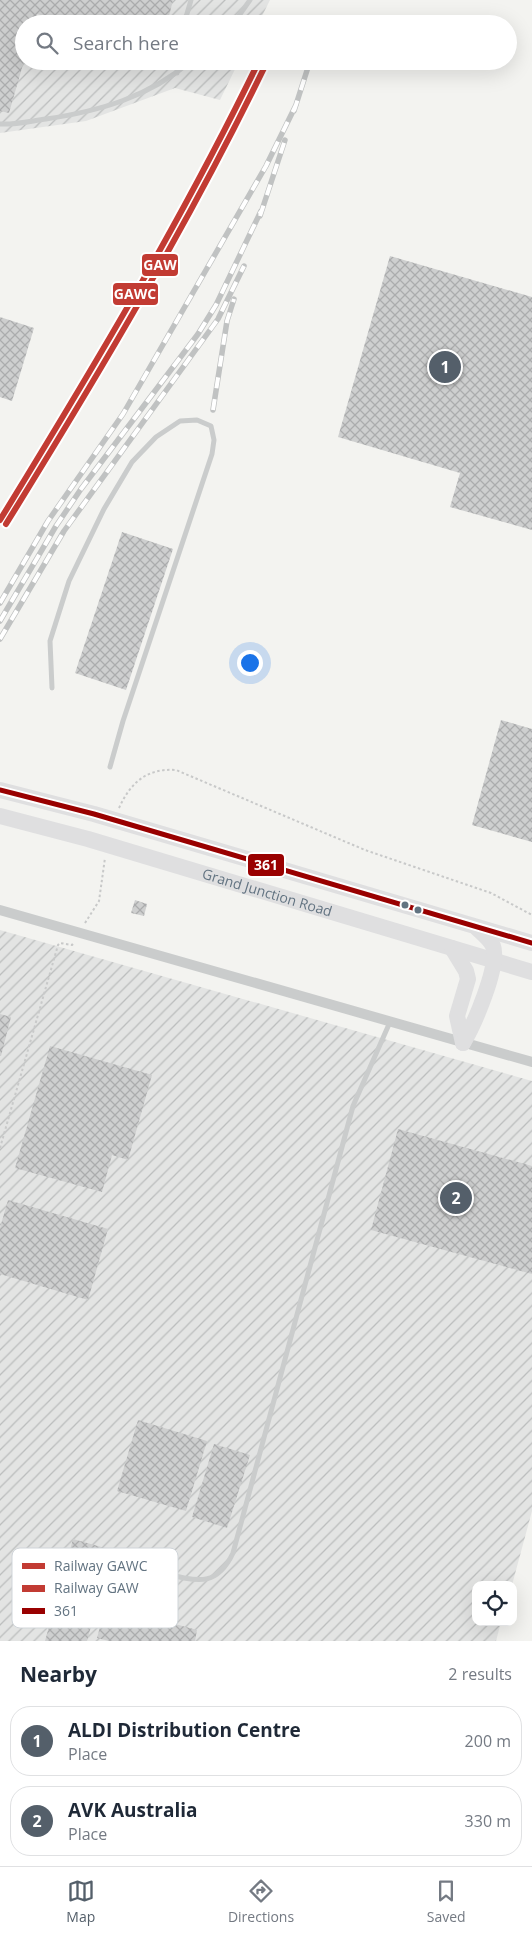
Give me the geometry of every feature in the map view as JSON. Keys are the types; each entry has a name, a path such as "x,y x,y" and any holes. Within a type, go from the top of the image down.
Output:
{"highway":[{"name":"Grand Junction Road","path":"0,790 94,814 120,815 478,928 532,942"},
{"name":"Grand Junction Road","path":"0,816 88,839 532,972"},
{"path":"463,1042 475,1024 495,961 492,945 478,928"},
{"path":"452,948 466,971 468,979 457,1016 463,1042"}],"street":[{"path":"0,910 532,1062"}],"lane":[{"path":"186,15 190,0"},
{"path":"239,15 250,0"},
{"path":"0,124 82,114 139,96 180,70"},
{"path":"52,688 50,641 69,580 104,509 132,462 156,437 180,422 198,420 210,426 214,440 212,454 123,721 110,767"},
{"path":"178,1577 204,1580 216,1577 228,1564 233,1553 352,1106 390,1022"}],"path":[{"path":"120,815 133,784 147,773 164,769 176,770 365,850 491,893 532,915"},
{"path":"0,1148 58,945 60,943 72,945 99,901 104,862"}],"shaded area":[{"path":"0,0 270,0 262,15 15,15 15,70 235,70 220,100 175,88 86,121 0,133"},
{"path":"0,930 532,1081 532,1511 513,1581 472,1581 472,1626 500,1626 496,1641 0,1641"}],"building":[{"path":"0,0 173,0 169,15 15,15 15,70 21,70 9,113 0,111"},
{"path":"390,256 532,297 532,530 450,507 460,473 338,437"},
{"path":"0,317 34,328 12,401 0,397"},
{"path":"122,532 173,549 126,690 75,673"},
{"path":"501,720 532,729 532,842 472,825"},
{"path":"135,900 147,904 144,916 131,913"},
{"path":"0,1014 11,1017 1,1056 0,1056"},
{"path":"50,1046 152,1075 128,1160 112,1155 102,1192 15,1168"},
{"path":"398,1129 532,1166 532,1274 371,1230"},
{"path":"8,1200 108,1229 88,1300 0,1274 0,1228"},
{"path":"138,1420 207,1441 186,1511 117,1491"},
{"path":"214,1444 250,1455 227,1528 192,1517"},
{"path":"73,1539 105,1548 71,1548"},
{"path":"178,1625 197,1630 195,1641 109,1641 97,1638 100,1628 178,1628"},
{"path":"49,1628 91,1628 87,1641 45,1641"}],"railway":[{"path":"294,111 307,70"},
{"path":"0,603 48,521 123,414 266,166 296,105"},
{"path":"260,216 285,140"},
{"path":"0,621 56,526 81,489 198,334 216,305 261,211"},
{"path":"0,639 64,531 218,319 244,266"},
{"path":"213,410 227,321 234,299"}],"rail line":[{"name":"GAWC","path":"0,520 135,294 199,179 255,70"},
{"name":"GAW","path":"6,524 142,297 206,182 263,70"}],"transit line":[{"name":"361","path":"0,790 94,814 532,943"}],"place":[{"name":"ALDI Distribution Centre","path":"445,367"},
{"name":"AVK Australia","path":"456,1198"}]}
